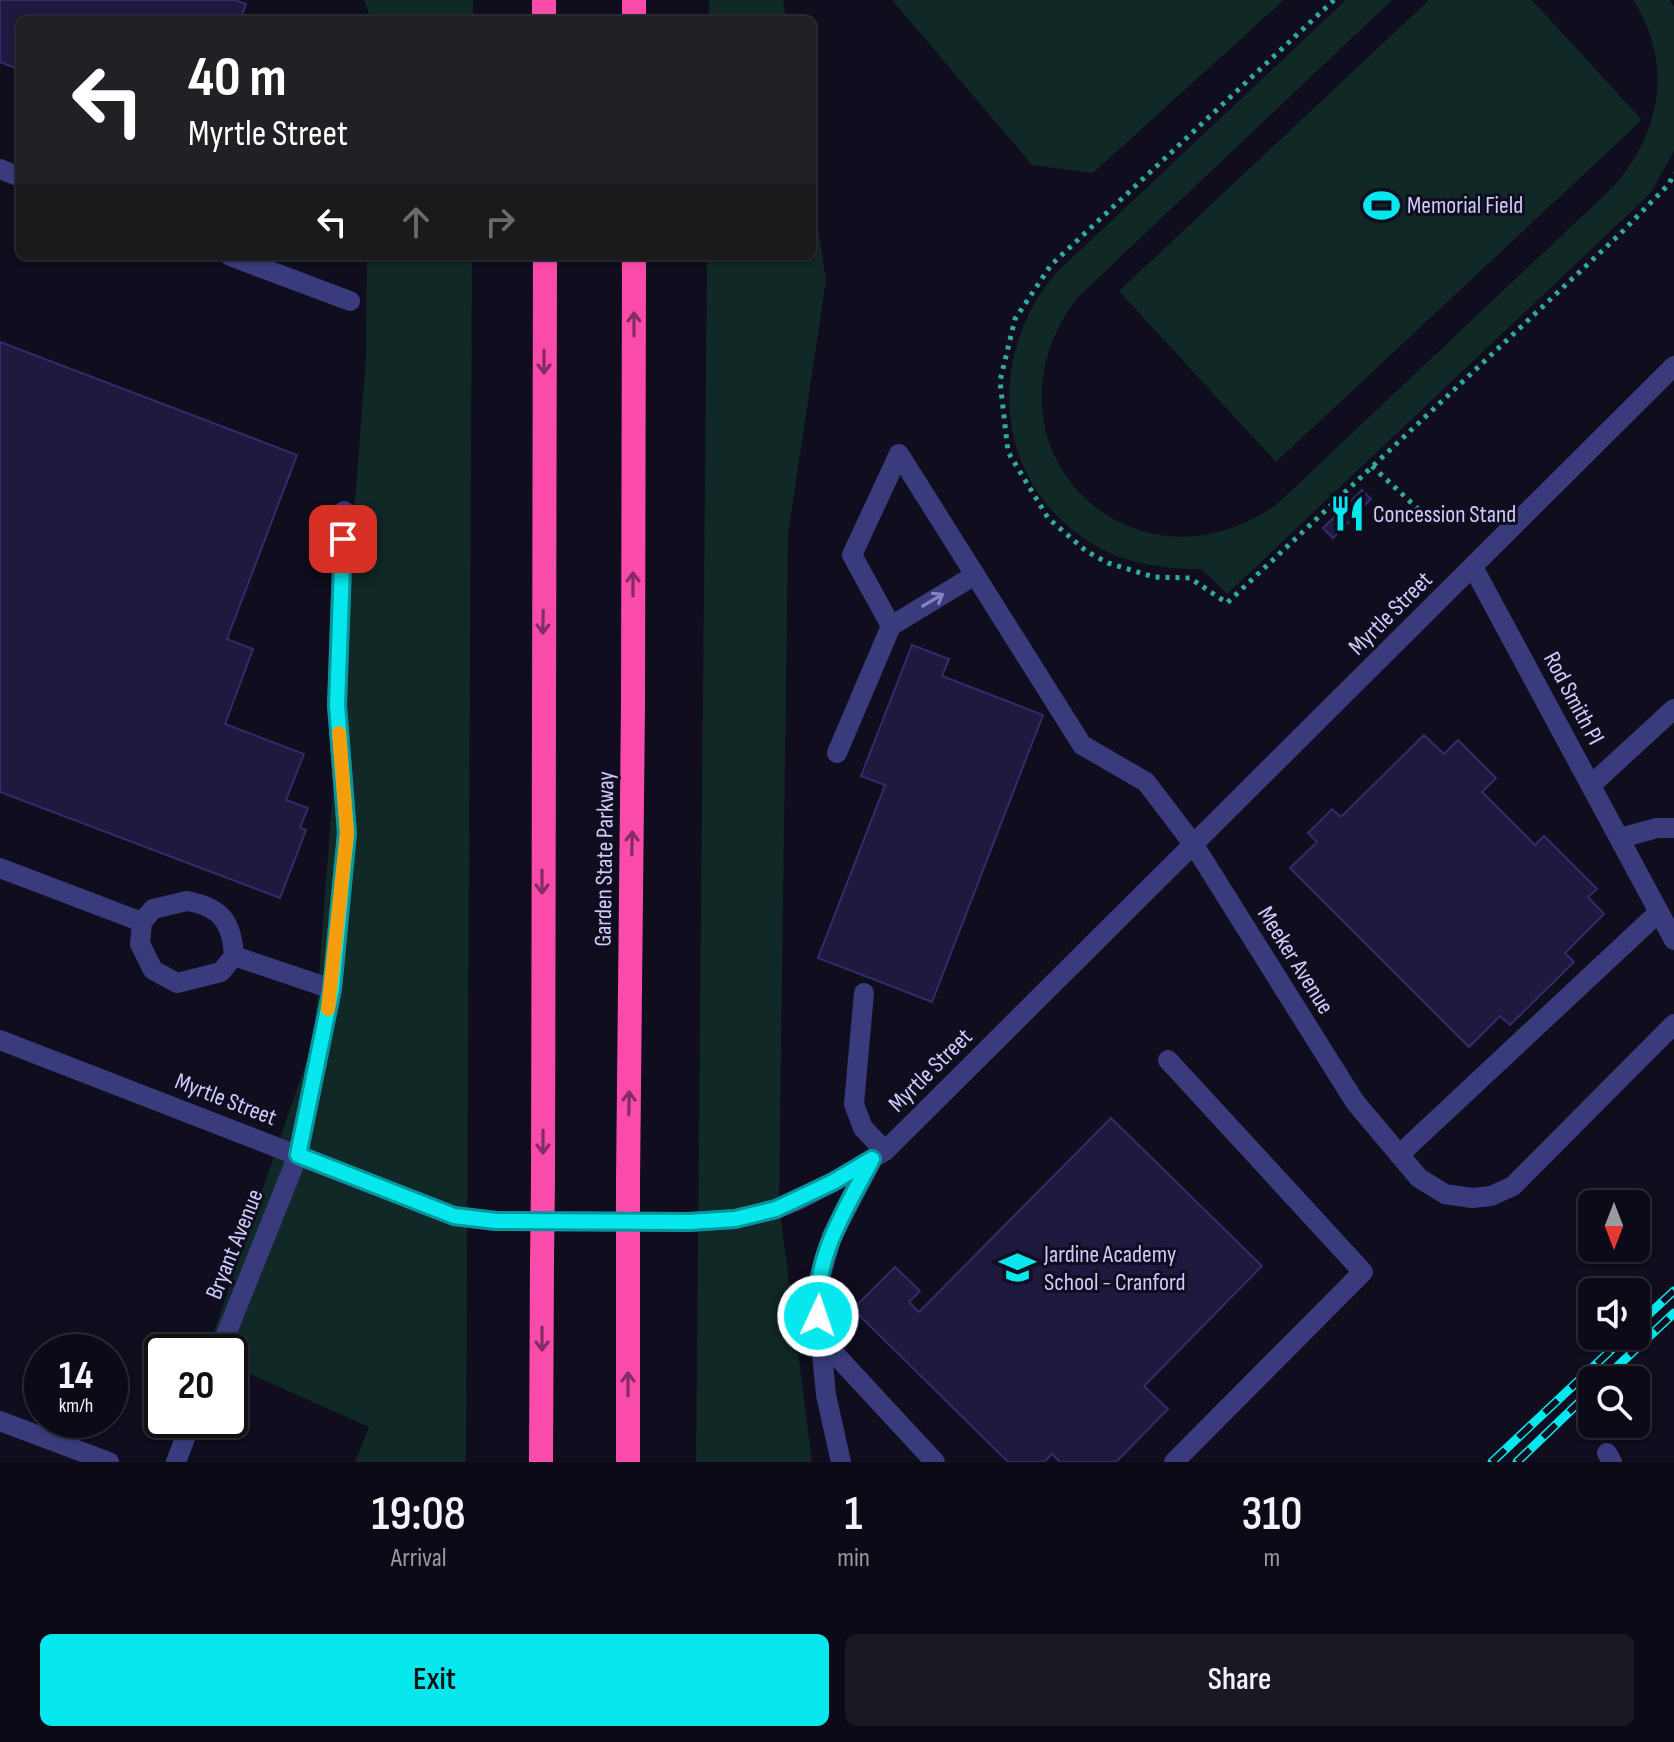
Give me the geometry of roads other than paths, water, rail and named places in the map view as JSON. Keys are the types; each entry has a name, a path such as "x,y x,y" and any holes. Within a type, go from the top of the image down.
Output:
{"highway":[{"path":"541,1462 545,260"},
{"name":"Garden State Parkway","path":"628,1462 634,260"}],"street":[{"path":"241,260 350,301"},
{"name":"Myrtle Street","path":"0,1040 454,1216 496,1221 689,1222 735,1219 776,1209 833,1182 879,1155 1674,366"},
{"name":"Meeker Avenue","path":"891,626 852,555 899,454 1082,745 1146,782 1194,845 1355,1102 1419,1178 1445,1194 1472,1198 1491,1196 1513,1186 1674,1024"},
{"name":"Bryant Avenue","path":"226,1334 298,1155 332,989 347,833 337,705 344,511"},
{"name":"Rod Smith Pl","path":"1473,567 1674,940"},
{"path":"837,753 891,626 975,575"},
{"path":"1591,785 1674,709"},
{"path":"1624,846 1657,828 1674,828"},
{"path":"0,868 142,922"},
{"path":"187,901 206,904 219,913 230,929 234,956 221,972 177,983 153,970 140,944 142,922 153,909 164,905 187,901"},
{"path":"1399,1155 1659,912"},
{"path":"234,956 332,989"},
{"path":"841,1462 826,1395 816,1293 832,1236 879,1155 863,1128 854,1104 864,993"},
{"path":"1168,1060 1363,1272 1174,1462"},
{"path":"821,1339 935,1462"},
{"path":"0,1421 109,1462"},
{"path":"176,1462 185,1438"}],"railway":[{"path":"1650,1313 1674,1291"},
{"path":"1618,1366 1674,1313"},
{"path":"1492,1462 1611,1350"},
{"path":"1517,1462 1578,1403"}],"place":[{"name":"Memorial Field","path":"1381,205"},
{"name":"Concession Stand","path":"1347,514"},
{"name":"Jardine Academy School - Cranford","path":"1018,1268"}]}
